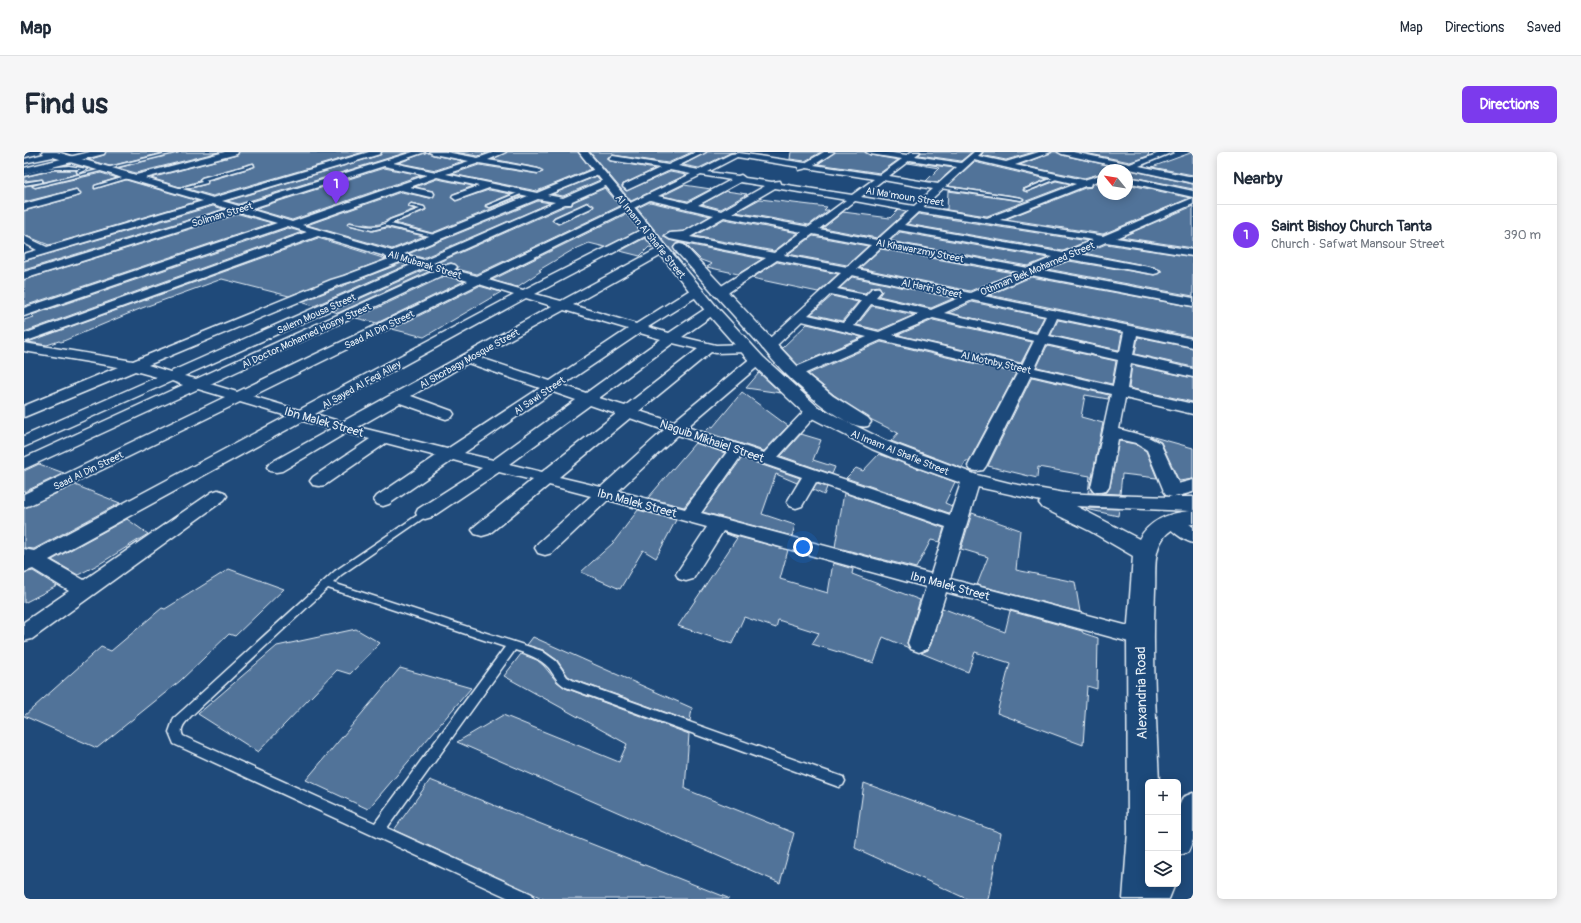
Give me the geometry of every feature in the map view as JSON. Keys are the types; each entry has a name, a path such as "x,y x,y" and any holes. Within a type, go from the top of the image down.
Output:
{"main road":[{"path":"24,171 71,161 101,152"},
{"name":"Al Imam Al Shafie Street","path":"597,161 627,187 633,204 647,231 666,243 697,291 712,310 751,354 812,410 879,445 974,472 1017,475 1069,484 1100,487 1193,492"},
{"name":"Al Imam Al Shafie Street","path":"597,161 666,243 719,293 794,373 827,401 876,429 1013,490 1088,500 1188,520"},
{"name":"Al Imam Al Shafie Street","path":"1173,491 1193,486"},
{"path":"1013,490 1046,501 1080,516 1145,552"},
{"name":"Alexandria Road","path":"1141,899 1144,832 1140,637 1145,552 1149,539 1160,527 1188,520"}],"street":[{"path":"135,178 234,152"},
{"path":"24,257 312,171 354,155 377,152"},
{"name":"Soliman Street","path":"24,276 421,152"},
{"path":"433,152 538,170"},
{"path":"464,152 439,162 472,170"},
{"path":"24,312 399,188 478,160 496,152 512,156"},
{"path":"627,187 702,152"},
{"name":"Al Shorbagy Mosque Street","path":"276,467 562,305 666,243 686,235 830,152"},
{"path":"870,152 913,155 963,166"},
{"path":"1005,165 1046,152"},
{"name":"Ali Mubarak Street","path":"52,153 71,161 135,178 427,264 671,338 707,348 725,349 751,354"},
{"path":"24,161 52,153"},
{"path":"736,153 774,161 940,187"},
{"name":"Saad Al Din Street","path":"24,501 239,398 736,153"},
{"path":"1012,153 1030,157 1045,163 1030,170"},
{"path":"1134,157 1166,153"},
{"name":"Al Khawarzmy Street","path":"342,154 354,155 383,164 595,208 633,204 688,207 723,214 788,222 810,230 1193,302"},
{"path":"629,157 643,155"},
{"path":"762,167 785,155"},
{"path":"719,293 775,257 913,155"},
{"path":"768,346 975,155 1005,165 1097,186"},
{"path":"1061,156 1075,155 1102,160 1113,164"},
{"path":"1148,156 1162,163"},
{"path":"1133,167 1148,156"},
{"path":"405,157 425,163 411,170"},
{"name":"Al Ma'moun Street","path":"597,161 629,157 650,165 738,180 989,221 1193,252"},
{"path":"638,170 664,158"},
{"path":"1097,172 1089,168 1102,160"},
{"path":"24,412 335,282 348,279 399,256 436,237 536,196 597,161"},
{"name":"Salem Mousa Street","path":"24,442 566,202 597,161"},
{"path":"296,168 340,177"},
{"path":"1058,177 1073,170"},
{"path":"1133,171 1193,180"},
{"path":"1133,171 1193,187"},
{"path":"688,207 750,173"},
{"path":"981,230 989,221 1097,178"},
{"path":"1133,180 1193,194"},
{"path":"456,197 487,186"},
{"path":"399,188 430,194"},
{"path":"24,207 76,193"},
{"path":"1170,202 1190,204"},
{"name":"Othman Bek Mohamed Street","path":"794,373 1104,239 1190,204"},
{"path":"342,207 359,210"},
{"path":"545,225 595,208"},
{"path":"218,235 270,218"},
{"path":"897,227 1066,256 1154,266 1155,294"},
{"name":"Al Sayed Al Feqi Alley","path":"27,560 302,416 525,294 647,231"},
{"path":"24,338 318,232"},
{"path":"24,239 47,250"},
{"name":"Al Hariri Street","path":"666,243 775,257 886,278 1193,343"},
{"name":"Al Doctor Mohamed Hosny Street","path":"24,464 460,264"},
{"path":"846,328 886,278"},
{"path":"828,290 1193,373"},
{"name":"Al Sawi Street","path":"383,500 638,328 697,291"},
{"path":"425,513 496,466 671,338 712,310"},
{"path":"919,643 974,472 1027,369 1053,314"},
{"name":"Al Motnby Street","path":"800,317 1193,409"},
{"path":"1100,487 1131,330"},
{"name":"Ibn Malek Street","path":"24,347 135,366 344,428 603,493 1140,637"},
{"path":"482,530 544,478 707,348"},
{"path":"544,548 675,429 751,354"},
{"name":"Naguib Mikhaiel Street","path":"467,358 957,524"},
{"path":"399,397 446,414"},
{"path":"766,460 812,410"},
{"path":"1110,432 1142,440 1154,447 1173,491"},
{"path":"319,481 383,438"},
{"path":"690,516 737,450"},
{"path":"796,502 812,475"},
{"path":"24,633 218,496"},
{"path":"686,574 718,524"},
{"path":"27,560 84,590"},
{"path":"1181,835 1193,806"},
{"path":"1154,899 1159,887"}],"lane":[{"path":"35,186 176,152"},
{"path":"24,175 71,161 86,169 32,184 24,184"},
{"path":"175,190 206,182 202,180 203,179 253,165"},
{"path":"96,187 126,178 103,169"},
{"path":"1026,190 1058,177"},
{"path":"940,187 1021,199"},
{"path":"488,206 521,193"},
{"path":"350,224 372,229 389,224 423,209 410,205"},
{"path":"389,224 436,237"},
{"path":"425,513 338,573 187,713 178,722 175,732 178,740 527,899"},
{"path":"326,584 538,654 547,659 563,680 570,684 839,781"},
{"path":"377,831 512,646"}],"building":[{"path":"106,152 166,152 110,166 88,160 104,155"},
{"path":"179,152 219,152 136,173 118,168"},
{"path":"239,152 364,152 213,196 188,189 207,184 208,181 254,167 254,163 202,177 199,181 180,187 151,178 237,155"},
{"path":"382,152 408,152 239,204 227,201 380,155"},
{"path":"426,152 433,155 463,161 436,170 399,163"},
{"path":"454,152 490,152 478,156"},
{"path":"507,152 578,152 591,169 537,191 452,174 479,165 538,174 543,172 538,168 493,159"},
{"path":"590,152 692,152 668,163 613,155 608,157 610,161 655,169 623,184 622,187 626,191 670,172 686,175 631,201"},
{"path":"707,152 735,152 699,168 683,165"},
{"path":"791,152 821,152 805,161 790,159"},
{"path":"835,152 865,152 870,155 898,160 880,173 818,164"},
{"path":"921,152 972,152 961,161 919,155"},
{"path":"984,152 1034,152 1006,160 981,155"},
{"path":"1052,152 1103,164 1097,164 1097,175 1084,178 1020,165"},
{"path":"1080,152 1149,152 1148,156 1130,162"},
{"path":"1193,152 1193,175 1152,167"},
{"path":"910,162 954,168 938,182 926,181 939,168 908,163"},
{"path":"974,162 1047,179 1023,189 1027,192 1056,181 1071,184 987,216 941,209 947,209 948,191 1021,201 1024,200 1021,197 948,186"},
{"path":"384,168 421,175 292,220 254,209"},
{"path":"54,170 76,170 77,174 44,182 42,179 24,181 24,177"},
{"path":"1133,171 1193,184 1193,189 1133,177"},
{"path":"101,173 117,178 95,185 94,189 126,180 198,201 49,245 24,235 24,211 79,196 81,193 76,189 24,202 24,186 32,185 35,188"},
{"path":"597,176 600,180 563,196 552,194"},
{"path":"437,179 473,186 453,194 451,197 455,201 489,190 511,194 485,205 490,208 523,196 432,233 395,223 426,210 424,206 411,203 408,207 415,209 380,224 371,225 350,222 347,224 372,231 387,228 424,236 392,249 307,225 401,192 430,198 433,197 435,193 433,191 415,187"},
{"path":"1097,183 1097,200 1133,200 1133,185 1190,198 1103,234 1006,219 1085,188 1092,187 1093,184"},
{"path":"684,185 711,189 688,201 662,196"},
{"path":"605,188 620,206 477,274 457,269 458,267 455,264 437,263 565,206 572,205 573,202","holes":["587,202 594,206 592,209 558,224 552,220 554,217"]},
{"path":"726,191 747,194 721,209 702,204"},
{"path":"760,199 827,207 824,210 829,210 809,225 736,212"},
{"path":"538,201 550,203 423,258 408,254"},
{"path":"650,202 710,216 684,231 670,232 664,235 664,237 669,240 680,243 673,247 677,254 674,254 637,208"},
{"path":"213,206 224,209 24,270 24,261"},
{"path":"1193,206 1193,248 1121,237"},
{"path":"898,210 906,212 877,238 823,228 843,212 890,218"},
{"path":"239,214 272,223 24,306 24,280"},
{"path":"626,214 639,230 605,247 589,243 571,251 539,270 541,271 517,287 492,280"},
{"path":"918,214 1088,241 1063,251 907,224"},
{"path":"724,219 798,233 774,251 694,236"},
{"path":"288,228 302,232 24,332 24,320 34,317 32,315"},
{"path":"900,232 1048,258 1028,266 890,241"},
{"path":"813,236 868,246 847,265 788,254"},
{"path":"318,238 386,259 289,296 222,279 142,308 61,342 59,341 47,345 28,342"},
{"path":"645,238 653,248 649,247 640,256 620,251"},
{"path":"681,243 762,259 738,274 707,267 712,264 701,260 685,244"},
{"path":"1106,244 1193,257 1193,296 1047,269 1069,261 1154,275 1161,272 1161,270 1154,267 1084,253"},
{"path":"881,249 1013,273 970,291 860,268"},
{"path":"777,262 838,274 818,292 752,278"},
{"path":"402,263 409,264 314,306 301,302"},
{"path":"424,270 430,271 338,313 332,311"},
{"path":"445,276 464,281 377,323 356,318"},
{"path":"852,277 954,298 931,308 879,296 882,291 879,286 872,287 865,293 840,288"},
{"path":"1031,277 1193,307 1193,337 989,295"},
{"path":"479,286 501,292 424,337 392,329"},
{"path":"832,296 858,302 842,321 811,314"},
{"path":"972,302 1044,317 1036,332 949,313"},
{"path":"872,306 914,315 879,330 857,325"},
{"path":"933,320 1032,342 1021,363 898,335"},
{"path":"1058,320 1122,333 1119,350 1051,335"},
{"path":"807,324 862,337 798,365 782,348"},
{"path":"1138,337 1193,348 1193,367 1135,354"},
{"path":"881,342 1016,373 969,461 966,461 962,468 891,441 898,433 870,419 834,395 808,374"},
{"path":"1047,346 1116,361 1112,384 1037,367"},
{"path":"1132,365 1193,378 1193,402 1129,388"},
{"path":"759,373 781,393 746,388"},
{"path":"1032,377 1109,395 1108,399 1085,395 1081,417 1103,423 1090,487 1093,492 1098,493 1088,493 1090,476 1038,467 1037,478 988,466"},
{"path":"742,392 788,426 764,451 705,432 711,426 713,427"},
{"path":"801,434 821,440 813,460 835,467 832,474 781,456"},
{"path":"1150,436 1193,448 1193,479 1179,481 1161,442"},
{"path":"1119,441 1135,444 1146,451 1157,478 1122,474 1120,494 1101,493 1107,492 1110,487"},
{"path":"695,443 725,453 684,507 648,498"},
{"path":"879,454 955,482 945,503 952,506 949,513 846,478 856,468 863,471"},
{"path":"742,458 800,478 797,483 776,474 762,514 795,525 792,536 703,512"},
{"path":"39,464 64,473 24,492 24,471"},
{"path":"817,484 827,487 824,495 813,490"},
{"path":"75,485 120,503 34,549 24,548 24,508"},
{"path":"844,493 944,528 940,542 931,540 916,568 835,547"},
{"path":"1086,508 1119,509 1118,516"},
{"path":"638,510 676,520 656,558 643,550 620,589 581,572 613,543"},
{"path":"972,513 1020,530 1016,570 1075,582 1080,612 977,585 988,557 961,549"},
{"path":"127,519 148,534 101,563 78,575 52,560"},
{"path":"724,533 788,550 780,579 828,593 833,563 853,569 852,574 920,600 907,643 909,648 883,637 874,663 812,644 819,633 778,620 776,628 744,617 732,644 678,626 737,538"},
{"path":"229,569 284,589 235,636 229,634 180,681 97,748 24,716 101,647 111,651 162,608 165,609"},
{"path":"33,571 57,586 24,603 24,573"},
{"path":"942,608 1005,632 1010,611 1082,631 1083,633 1098,638 1097,689 1087,686 1083,745 997,713 1010,663 975,652 968,672 921,653 928,650 931,644"},
{"path":"356,629 380,643 350,674 337,670 258,752 198,714 277,646"},
{"path":"533,637 692,708 690,721 575,680 568,676 557,660 543,650 527,645"},
{"path":"521,654 537,660 557,682 565,688 689,734 685,789 794,833 780,883 457,742 503,715 619,762 627,744 504,676"},
{"path":"400,668 471,688 368,809 306,780"},
{"path":"430,780 728,899 544,899 394,830"},
{"path":"864,783 1001,833 988,899 967,899 855,848"}],"place":[{"name":"Saint Bishoy Church Tanta","path":"336,204"}]}
